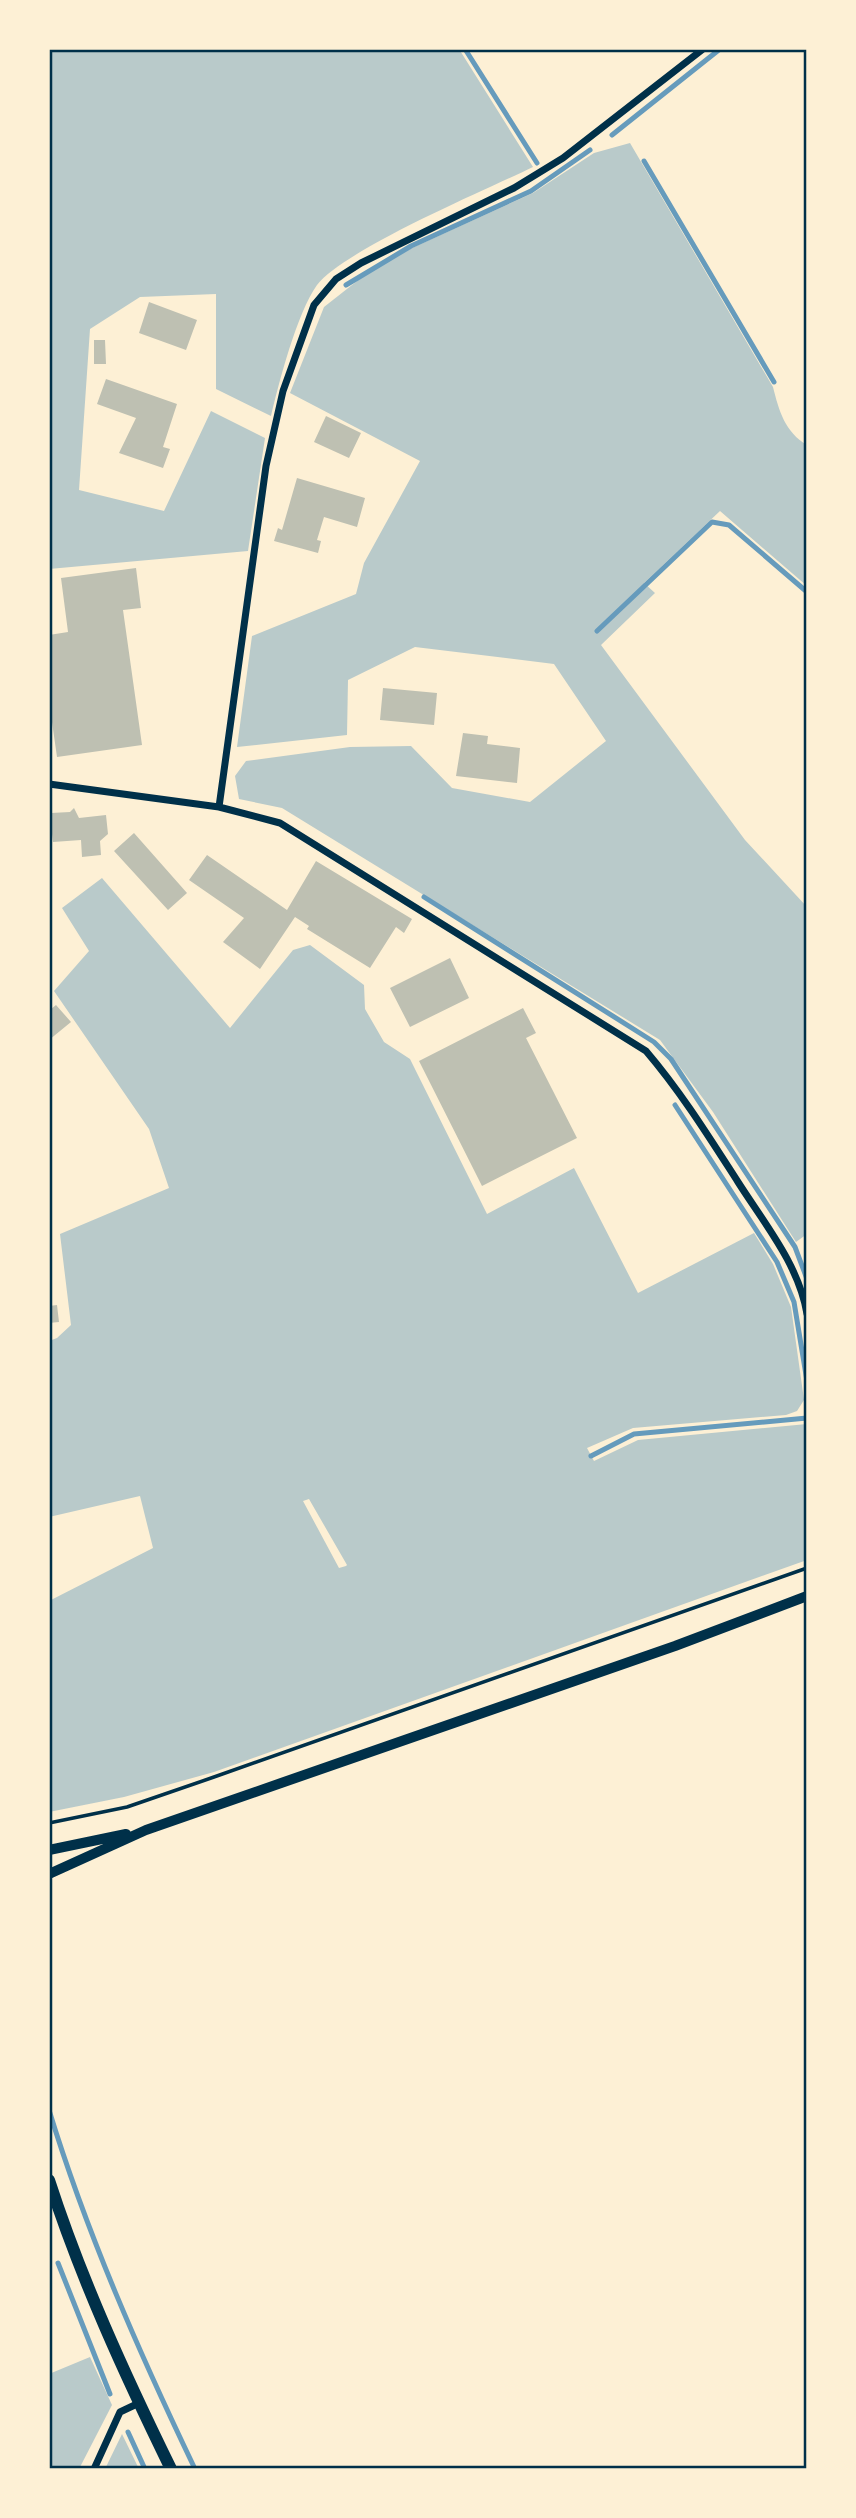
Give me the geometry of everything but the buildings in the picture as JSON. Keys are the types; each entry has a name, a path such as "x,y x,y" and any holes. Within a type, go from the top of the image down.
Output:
{"main road":[{"path":"49,2180 70,2241 170,2469"}],"street":[{"path":"219,807 266,466 283,391 314,305 336,279 361,263 514,188 563,158 704,49"},
{"path":"49,784 219,807 280,823 646,1051 674,1084 787,1258 805,1300 807,1314"},
{"path":"49,1874 146,1829 675,1646 807,1596"},
{"path":"49,1850 146,1829"},
{"path":"94,2469 120,2412 139,2403"}],"path":[{"path":"49,1823 77,1819 152,1798 378,1722 807,1568"}],"shaded area":[{"path":"49,49 459,49 533,167 385,238 332,271 317,285 296,330 271,416 216,389 216,294 140,297 90,329 79,490 164,511 211,411 265,438 248,551 49,569"},
{"path":"630,143 773,387 788,427 807,445 807,586 720,511 644,583 655,593 601,645 745,840 807,907 807,1234 796,1242 713,1112 660,1040 282,808 239,799 235,776 246,761 350,747 411,746 452,788 530,802 606,741 554,664 415,647 348,680 347,735 237,747 252,636 356,594 364,563 420,461 290,393 324,307 366,274 412,248 533,193 594,153"},
{"path":"102,878 230,1028 293,950 310,945 364,985 365,1009 384,1042 410,1059 487,1214 574,1168 638,1293 754,1233 773,1264 791,1307 804,1400 797,1411 786,1415 633,1428 587,1448 594,1461 638,1440 807,1424 807,1560 214,1772 124,1797 49,1812 49,1601 153,1548 140,1496 49,1517 49,1341 57,1338 71,1325 60,1234 169,1188 149,1129 54,991 89,951 62,908","holes":["309,1499 347,1565 339,1568 303,1501"]},
{"path":"90,2357 112,2405 79,2469 49,2469 49,2374"},
{"path":"122,2434 139,2469 105,2469"}],"waterway":[{"path":"465,49 537,163"},
{"path":"612,135 720,49"},
{"path":"346,285 411,246 531,191 590,150"},
{"path":"644,161 774,382"},
{"path":"597,631 712,522 729,525 807,592"},
{"path":"424,897 654,1042 671,1059 795,1247 807,1279"},
{"path":"675,1105 777,1262 794,1302 807,1381"},
{"path":"591,1456 634,1434 807,1418"},
{"path":"49,2110 80,2202 115,2292 195,2469"},
{"path":"58,2263 110,2394"},
{"path":"128,2432 145,2469"}]}
